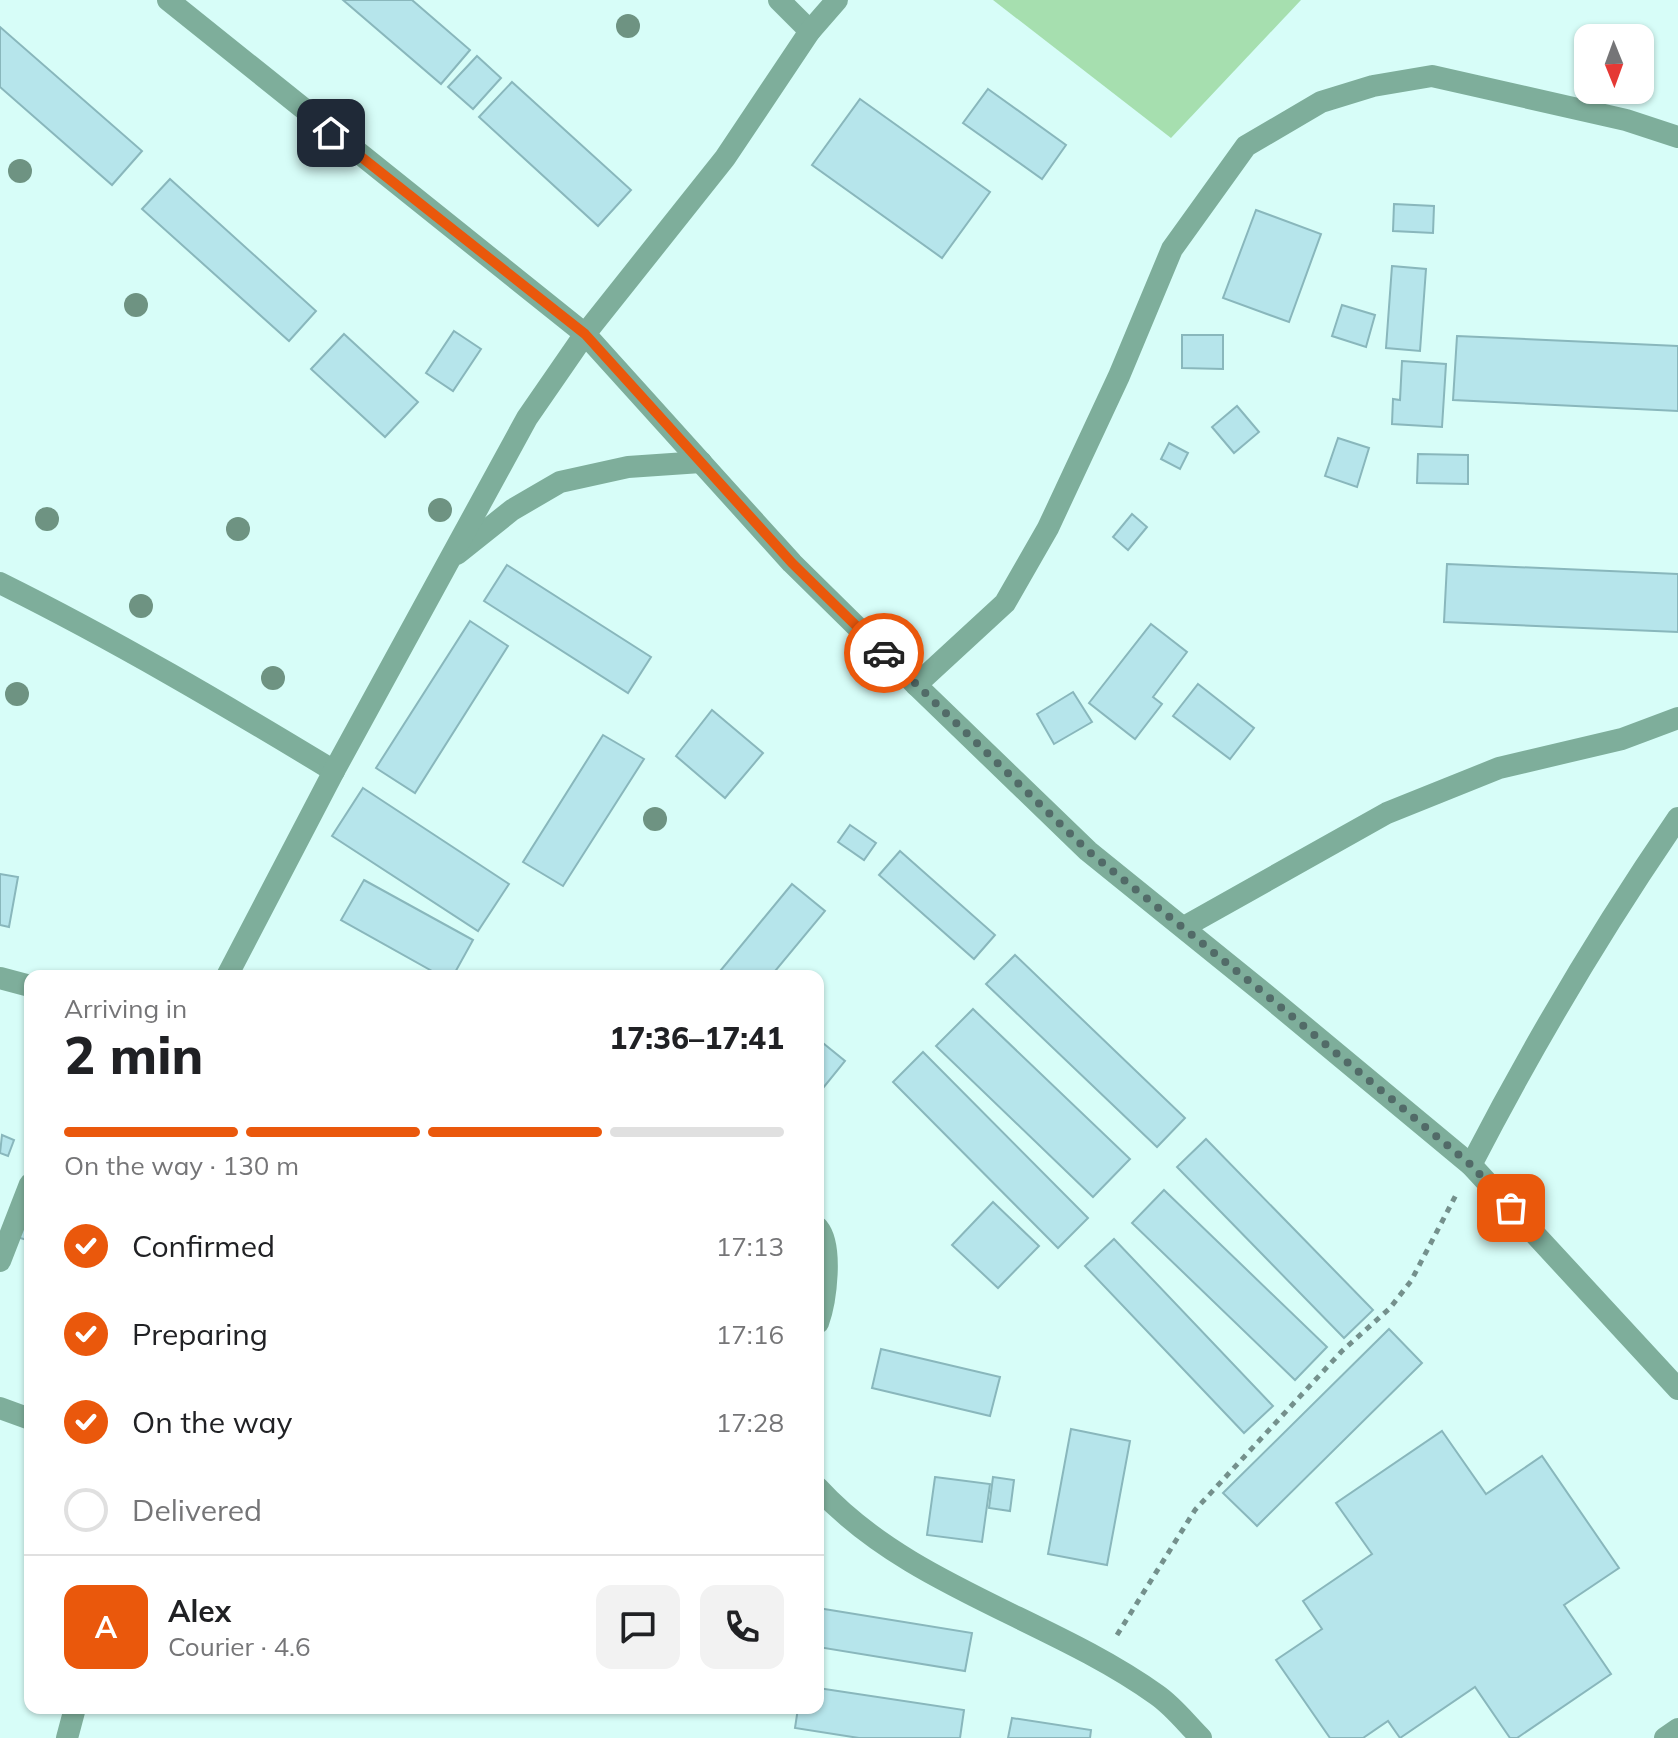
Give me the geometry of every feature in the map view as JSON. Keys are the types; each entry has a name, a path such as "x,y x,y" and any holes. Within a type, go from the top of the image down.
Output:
{"lane":[{"path":"168,0 585,334 792,563 916,685 1088,851 1471,1165 1678,1389"},
{"path":"779,0 810,31"},
{"path":"230,970 334,771 527,418 585,334 725,158 810,31 837,0"},
{"path":"916,685 1005,603 1048,528 1119,376 1172,249 1246,146 1321,102 1373,86 1432,76 1626,120 1678,137"},
{"path":"447,562 512,510 560,482 628,467 701,462"},
{"path":"0,583 215,700 334,771"},
{"path":"1184,927 1387,813 1499,768 1622,739 1678,718"},
{"path":"1471,1165 1566,992 1621,901 1678,818"},
{"path":"0,978 24,984"},
{"path":"0,1261 24,1199"},
{"path":"824,1242 827,1268 824,1286"},
{"path":"0,1408 24,1417"},
{"path":"824,1494 842,1514 893,1549 994,1606 1102,1660 1160,1696 1201,1738"},
{"path":"67,1738 73,1714"},
{"path":"1665,1738 1678,1729"}],"path":[{"path":"1102,1660 1195,1510 1342,1351 1390,1308 1411,1281 1471,1165"}],"green space":[{"path":"993,0 1301,0 1171,138"}],"building":[{"path":"343,0 412,0 470,50 441,84"},
{"path":"0,27 142,151 112,185 0,87"},
{"path":"477,56 501,78 473,109 448,87"},
{"path":"512,82 631,190 598,226 479,117"},
{"path":"988,89 1066,145 1042,179 963,123"},
{"path":"860,99 990,192 942,258 812,165"},
{"path":"170,179 316,311 289,341 142,209"},
{"path":"1394,204 1434,206 1433,233 1393,231"},
{"path":"1256,210 1321,234 1289,322 1223,298"},
{"path":"1392,266 1426,269 1420,351 1386,348"},
{"path":"1342,305 1375,315 1366,347 1332,336"},
{"path":"454,331 481,349 453,391 426,373"},
{"path":"344,334 418,402 385,437 311,369"},
{"path":"1182,335 1223,335 1223,369 1182,368"},
{"path":"1457,336 1678,346 1678,411 1453,400"},
{"path":"1402,361 1446,364 1442,427 1392,424 1393,399 1400,400"},
{"path":"1237,406 1259,432 1234,453 1212,427"},
{"path":"1338,438 1369,448 1357,487 1325,476"},
{"path":"1169,443 1188,453 1180,469 1161,459"},
{"path":"1418,454 1468,455 1468,484 1417,483"},
{"path":"1132,514 1147,527 1128,550 1113,537"},
{"path":"1447,564 1678,574 1678,632 1444,622"},
{"path":"507,565 651,657 628,693 484,601"},
{"path":"470,621 508,646 415,793 376,768"},
{"path":"1151,624 1187,652 1153,697 1162,704 1135,739 1089,703"},
{"path":"1198,684 1254,728 1230,759 1173,716"},
{"path":"1073,692 1092,722 1054,744 1037,714"},
{"path":"712,710 763,753 725,798 676,756"},
{"path":"603,735 644,759 563,886 523,862"},
{"path":"363,788 509,884 478,931 332,836"},
{"path":"850,825 876,843 864,860 838,842"},
{"path":"900,851 995,935 974,959 879,875"},
{"path":"0,874 18,877 9,927 0,925"},
{"path":"364,880 473,940 456,970 430,970 341,920"},
{"path":"792,884 825,911 776,970 721,970"},
{"path":"1015,955 1185,1118 1157,1147 986,984"},
{"path":"973,1009 1130,1159 1093,1197 936,1046"},
{"path":"824,1044 845,1061 824,1087"},
{"path":"923,1052 1088,1218 1058,1248 893,1082"},
{"path":"2,1135 14,1140 8,1156 0,1153"},
{"path":"1206,1139 1373,1310 1344,1338 1177,1167"},
{"path":"1164,1190 1327,1347 1295,1380 1132,1223"},
{"path":"993,1202 1039,1246 998,1288 952,1245"},
{"path":"24,1216 24,1239 17,1237"},
{"path":"1114,1239 1273,1406 1244,1433 1085,1266"},
{"path":"1389,1329 1422,1363 1257,1526 1223,1493"},
{"path":"881,1349 1000,1377 990,1416 872,1388"},
{"path":"1071,1429 1130,1441 1107,1565 1048,1554"},
{"path":"1442,1431 1486,1494 1542,1456 1619,1568 1564,1605 1611,1674 1517,1738 1510,1738 1475,1687 1400,1738 1388,1721 1363,1738 1330,1738 1276,1660 1322,1629 1303,1601 1372,1554 1336,1503"},
{"path":"935,1477 990,1484 982,1542 927,1535"},
{"path":"993,1477 1014,1480 1010,1511 989,1508"},
{"path":"824,1609 972,1633 965,1671 824,1648"},
{"path":"824,1689 964,1710 960,1738 859,1738 795,1728 797,1714 824,1714"},
{"path":"1012,1718 1091,1730 1090,1738 1008,1738"}],"way so far":[{"path":"884,653 1088,851 1471,1165 1511,1208"}],"route":[{"path":"331,133 585,334 792,563 884,653"}]}
